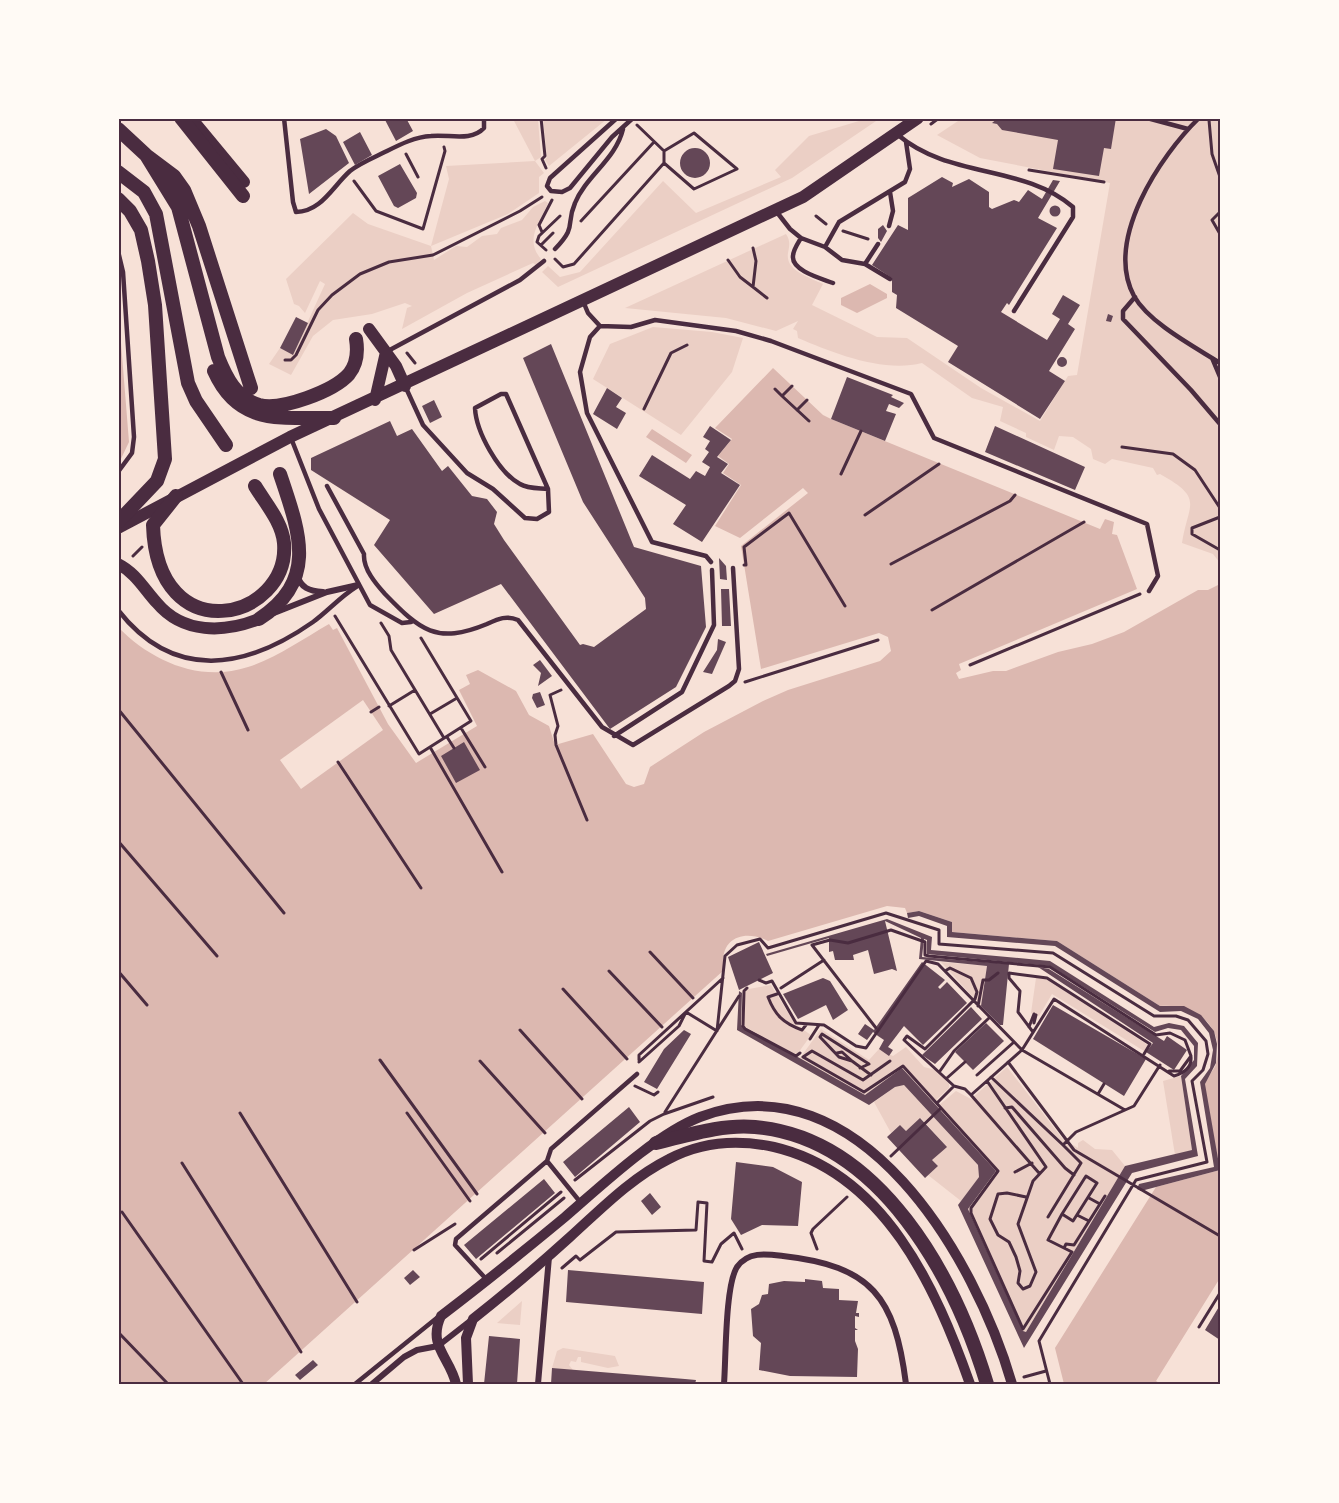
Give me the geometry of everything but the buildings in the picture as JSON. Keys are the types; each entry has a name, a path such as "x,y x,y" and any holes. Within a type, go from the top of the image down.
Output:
{"highway":[{"path":"181,118 244,189"},
{"path":"118,129 146,155 174,176 192,206 250,388"},
{"path":"146,155 178,207 201,301 226,376 239,393 258,405 276,406 296,402 341,380 355,364 356,339"},
{"path":"118,172 144,192 159,225 188,383 196,401 226,446"},
{"path":"118,199 130,211 141,230 154,305 165,459 157,481 118,522"},
{"path":"154,305 159,225"},
{"path":"201,301 214,371 222,388 236,404 259,416 334,418"},
{"path":"259,619 281,603 297,574 300,559 300,540 280,474"},
{"path":"176,496 153,525 160,570 166,582 183,600 208,611 226,611 243,606 257,598 270,585 282,561 284,543 279,526 255,486"},
{"path":"656,1143 713,1129 754,1127 789,1134 819,1145 846,1161 891,1201 921,1240 951,1292 987,1384"}],"main road":[{"path":"191,118 244,189"},
{"path":"118,528 290,437 375,400 776,211 818,188 918,118"},
{"path":"369,329 386,352 405,386"},
{"path":"375,400 386,352"},
{"path":"123,562 161,608 182,622 208,629 225,628 259,619"}],"street":[{"path":"297,574 303,586 310,590 327,592"},
{"path":"259,619 327,592 358,585"},
{"path":"456,1384 438,1346 435,1332 441,1316 656,1143 699,1117 752,1108 789,1109 806,1114 858,1142 909,1186 934,1220 978,1298 997,1340 1012,1384"},
{"path":"372,1384 404,1357 417,1350 438,1346 473,1319 638,1178 683,1151 726,1142 759,1144 782,1149 813,1161 863,1194 898,1235 922,1273 945,1320 970,1384"},
{"path":"724,1384 731,1286 736,1269 746,1259 766,1254 827,1262 852,1272 871,1287 884,1308 895,1333 906,1384"},
{"path":"538,1384 549,1256"},
{"path":"468,1384 466,1338 473,1319"}],"lane":[{"path":"284,118 296,212 306,212 315,207 349,173 400,144 410,140 442,136 467,137 479,133 484,128 484,118"},
{"path":"617,118 550,178 547,186 551,190 562,192 570,188 612,137 633,118"},
{"path":"1148,118 1188,129"},
{"path":"1199,118 1188,129 1149,184 1131,224 1126,267 1135,297 1171,332 1221,363"},
{"path":"555,249 570,233 575,203 620,141 623,129"},
{"path":"896,133 906,142 943,160 982,172 1030,182 1073,207 1073,217 1014,311"},
{"path":"825,247 835,228 846,218 908,179 910,169 906,142"},
{"path":"889,226 893,211 890,192"},
{"path":"776,211 790,229 801,238 825,247 842,260 865,264 890,279"},
{"path":"801,238 793,256 794,261 804,270 833,283"},
{"path":"865,264 878,244"},
{"path":"118,251 123,272 134,437 129,461 118,472"},
{"path":"386,352 520,280 544,261"},
{"path":"1135,297 1123,311 1123,320 1221,424"},
{"path":"583,301 588,314 600,326 631,327 655,320 736,331 771,341 911,394 934,438 1147,524 1158,576 1149,591"},
{"path":"600,326 590,337 580,372 587,413 652,542 706,556 711,562"},
{"path":"1212,358 1221,377"},
{"path":"405,386 427,430 471,477 493,489 525,518 537,519 549,512 548,489 506,394 501,394 475,408 475,414 492,455 500,467 521,485 548,489"},
{"path":"290,437 319,509 358,585 373,608 402,623 411,622"},
{"path":"327,486 364,554 363,562 377,585 411,622 432,633 469,631 506,617 518,620 602,727 631,744 640,743 729,686 737,677 739,669 733,568"},
{"path":"614,736 682,692 714,624 712,570"},
{"path":"118,610 135,630 164,650 194,660 234,660 267,649 312,623 358,585"},
{"path":"487,1280 455,1245 456,1239 547,1161 551,1149 636,1074"},
{"path":"547,1161 581,1203"},
{"path":"355,1384 441,1316"}],"path":[{"path":"541,118 545,156 542,159 550,178"},
{"path":"1209,118 1212,154 1221,177"},
{"path":"546,229 537,242 562,267 574,264 664,163 664,151 642,130"},
{"path":"664,151 694,133 737,169 694,189 664,163"},
{"path":"349,173 376,211 423,229 445,151 442,136"},
{"path":"587,215 654,142"},
{"path":"400,144 418,177"},
{"path":"1027,170 1104,182"},
{"path":"285,360 291,360 296,355 318,310 332,295 360,274 389,262 433,255 520,211 551,190"},
{"path":"542,232 539,225 549,205"},
{"path":"1221,212 1212,220 1221,234"},
{"path":"816,216 821,222 878,244"},
{"path":"541,245 553,233"},
{"path":"753,248 756,261 753,287"},
{"path":"728,260 740,277 767,298"},
{"path":"644,409 671,353 687,345"},
{"path":"407,354 415,363"},
{"path":"783,396 792,386"},
{"path":"775,389 809,421"},
{"path":"797,410 807,400"},
{"path":"841,474 861,431"},
{"path":"1122,447 1173,454 1195,470 1221,508"},
{"path":"865,515 939,464"},
{"path":"891,564 1010,501 1016,495"},
{"path":"744,565 746,565 744,547 789,513 845,606"},
{"path":"1221,517 1192,528 1192,534 1221,550"},
{"path":"932,610 1084,522"},
{"path":"123,562 142,547"},
{"path":"970,665 1149,591"},
{"path":"330,607 419,754 471,722 411,622"},
{"path":"373,608 389,636 391,650 439,730 454,748"},
{"path":"729,686 878,640"},
{"path":"221,672 248,730"},
{"path":"389,706 415,690"},
{"path":"559,691 550,694 558,726 555,735 556,745 587,820"},
{"path":"429,714 457,698"},
{"path":"371,712 379,706"},
{"path":"118,709 284,913"},
{"path":"461,728 485,767"},
{"path":"430,747 502,872"},
{"path":"338,762 422,888"},
{"path":"118,841 217,956"},
{"path":"717,1031 724,976 724,956 737,945 762,940 768,948 886,913 939,930 939,944 1053,953 1154,1016 1176,1016 1188,1020 1198,1029 1206,1041 1208,1054 1203,1070 1192,1081 1207,1162 1136,1180 1039,1341 1050,1384"},
{"path":"876,1028 812,945 830,940 848,943 891,930 925,942 925,955 929,956 1050,968 1156,1035 1177,1034 1185,1040 1191,1056 1180,1071 1169,1071 1054,999 1022,1050 971,1095"},
{"path":"650,952 693,998"},
{"path":"781,988 824,960"},
{"path":"759,986 772,981 796,1023 821,1025 854,1045 866,1048 926,961 938,964 1022,1050 1125,1110"},
{"path":"945,971 950,968 971,978 977,992 974,1001 925,1049 908,1036 904,1040 954,1086 965,1089 1039,1173"},
{"path":"118,971 147,1005"},
{"path":"609,971 662,1027"},
{"path":"978,1006 983,980 989,980 998,973"},
{"path":"1033,1033 1018,1012 1020,991 1009,978 1009,973 1047,978 1150,1044 1144,1054"},
{"path":"636,1074 639,1055 724,976"},
{"path":"759,980 766,983"},
{"path":"747,988 744,991 743,1026 796,1056 800,1053"},
{"path":"563,989 627,1059"},
{"path":"779,994 768,997 774,1012 789,1026 802,1030 807,1024"},
{"path":"664,1113 739,996"},
{"path":"686,1012 717,1031"},
{"path":"1029,1027 1035,1015 1034,1023"},
{"path":"940,1071 954,1051 989,1018"},
{"path":"810,1039 821,1025"},
{"path":"520,1030 582,1099"},
{"path":"860,1068 869,1064 822,1034 820,1037 837,1053 847,1061 852,1061 860,1068 871,1075"},
{"path":"977,1075 1014,1042"},
{"path":"852,1052 854,1045"},
{"path":"890,1061 862,1080 812,1052 803,1058 864,1092 903,1066 998,1171 971,1208 971,1213 1023,1329 1026,1329 1072,1252 1048,1240 1062,1214 1086,1176 1097,1183 1073,1221 1062,1214"},
{"path":"380,1060 477,1194"},
{"path":"480,1061 545,1133"},
{"path":"947,1078 965,1062"},
{"path":"1008,1062 1074,1150 1221,1236"},
{"path":"1063,1144 1076,1132 1134,1106 1160,1065"},
{"path":"991,1077 1081,1163 1048,1217"},
{"path":"987,1081 1046,1167 1039,1173 1026,1197 1018,1224 1036,1272 1030,1286 1023,1289 1018,1283 1020,1271 1009,1242 998,1235 990,1219 998,1194 1007,1193 1026,1197"},
{"path":"626,1083 654,1095 658,1092"},
{"path":"1098,1095 1104,1084"},
{"path":"937,1103 954,1086"},
{"path":"473,1266 635,1132 664,1113 713,1097"},
{"path":"1005,1108 1012,1107 1065,1168 1074,1174"},
{"path":"240,1113 357,1302"},
{"path":"406,1113 470,1201"},
{"path":"182,1163 301,1352"},
{"path":"1015,1172 1032,1163"},
{"path":"1064,1191 1073,1197"},
{"path":"1064,1248 1066,1245 1074,1245 1106,1196"},
{"path":"1088,1197 1100,1204"},
{"path":"562,1268 576,1256 580,1260 616,1232 696,1230 698,1202 707,1203 704,1261 712,1262 721,1244 734,1233 746,1259"},
{"path":"122,1212 243,1384"},
{"path":"1077,1215 1089,1221"},
{"path":"813,1229 816,1248 829,1252 827,1262"},
{"path":"1199,1327 1221,1293"},
{"path":"118,1332 168,1384"},
{"path":"1031,1375 1047,1371"}],"shaded area":[{"path":"543,118 607,119 549,166 545,160 547,157"},
{"path":"869,118 879,119 792,178 558,287 542,272 548,266 560,277 580,272 663,181 696,213 781,177 775,170 809,136"},
{"path":"513,119 538,119 541,157 535,161"},
{"path":"961,119 1220,119 1220,563 1213,554 1182,543 1190,510 1188,496 1174,483 1160,474 1157,475 1153,468 1112,459 1105,464 1093,459 1091,449 1073,437 1059,436 1054,450 1000,421 1003,407 972,398 922,363 891,365 875,363 827,350 798,338 797,331 793,329 798,321 776,331 726,318 625,308 786,234 789,242 790,264 800,273 823,284 812,305 877,337 907,338 981,388 1040,421 1068,376 1077,375 1110,183 980,158 937,135"},
{"path":"535,161 544,173 539,177 539,193 508,214 431,246 449,179 446,166"},
{"path":"545,201 548,203 535,231 534,245 541,259 536,265 533,263 467,293 402,329 407,308 412,306 405,303 372,314 333,320 313,336 291,375 269,364 280,348 293,354 325,284 320,281 305,313 294,304 286,279 353,213 368,224 431,246 434,260 456,246 467,247 482,236 497,234 501,228 522,220 533,207"},
{"path":"870,284 887,294 887,298 857,313 841,305 841,298"},
{"path":"119,318 129,442 118,463"},
{"path":"653,327 712,332 743,338 732,372 681,435 593,379 610,344"},
{"path":"773,368 823,415 831,419 1100,529 1105,519 1114,522 1112,534 1117,535 1137,589 959,664 961,670 956,673 959,679 993,671 1006,671 1058,652 1092,644 1124,632 1198,590 1208,590 1220,584 1220,1170 1205,1089 1206,1081 1216,1064 1218,1050 1212,1028 1205,1020 1185,1008 1160,1006 1057,941 952,932 952,922 919,911 907,913 905,908 887,906 768,941 750,936 734,939 725,951 724,970 264,1384 119,1384 118,627 145,650 161,659 177,666 212,672 248,667 269,659 329,624 333,630 337,628 388,724 416,763 477,726 459,690 470,684 466,675 478,670 516,691 529,715 549,726 555,745 593,734 626,784 634,787 644,784 650,767 704,732 788,690 880,661 891,651 888,637 879,633 761,669 741,546 808,493 803,488 740,538 715,526 741,485 723,473 729,464 718,456 732,439 715,428"},
{"path":"652,429 692,455 686,463 646,437"},
{"path":"941,962 987,966 981,1006"},
{"path":"1036,978 1046,979 1148,1045 1144,1051 1052,994 1039,1016 1031,1013"},
{"path":"771,985 795,1024 811,1035 796,1056 741,1025 743,990"},
{"path":"821,1029 869,1060 879,1049 893,1056 906,1047 924,1067 936,1070 949,1084 949,1088 934,1102 902,1068 865,1095 800,1058"},
{"path":"1007,1067 1062,1138 1078,1148 1078,1143 1083,1140 1095,1149 1112,1150 1125,1166 1026,1332 1023,1331 968,1209 996,1171 938,1106 956,1091 971,1099"},
{"path":"1181,1076 1192,1150 1175,1155 1163,1081"},
{"path":"904,1085 978,1165 979,1177 961,1201 928,1175 938,1166 932,1160 946,1146 921,1118 906,1131 900,1125 891,1133 874,1102 895,1087"},
{"path":"1220,1170 1220,1278 1156,1381 1161,1384 1064,1384 1055,1348 1156,1187"},
{"path":"522,1301 520,1325 497,1323"},
{"path":"563,1348 615,1356 619,1366 608,1368 581,1362 581,1357 578,1357 576,1362 571,1361 569,1365 573,1370 552,1368 557,1351"}],"pier":[{"path":"363,700 383,730 301,789 280,760"}]}
